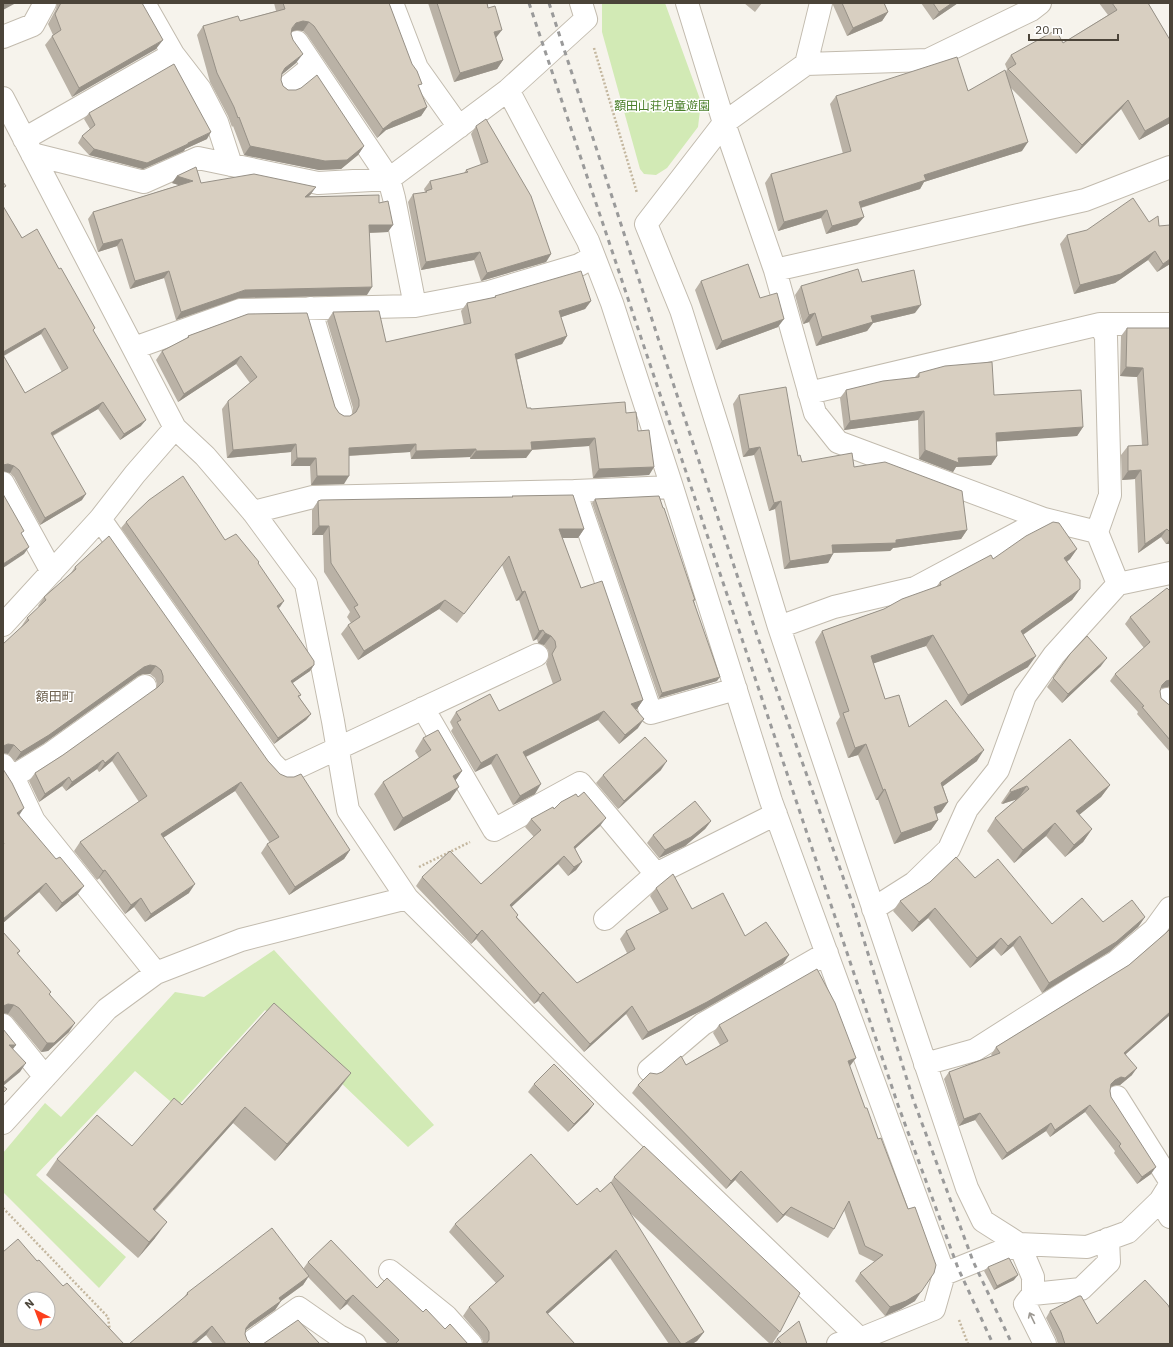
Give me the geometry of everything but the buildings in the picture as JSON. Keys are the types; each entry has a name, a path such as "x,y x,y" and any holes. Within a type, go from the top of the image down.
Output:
{"street":[{"path":"3,37 32,25 45,3"},
{"path":"144,3 173,54 200,90 217,122 231,165"},
{"path":"392,3 417,68 459,127"},
{"path":"28,146 144,182 198,158 318,183 389,179 508,90 586,19 581,3"},
{"path":"687,3 724,123 775,270 815,413 838,442 1044,519 1097,532"},
{"path":"806,64 821,3"},
{"path":"1040,3 1031,10 928,60 806,64 724,123 646,224 682,310 778,627 967,1188 983,1222 1019,1244 1033,1277 1033,1294 1025,1304 1045,1344"},
{"path":"297,42 389,179 415,306"},
{"path":"28,146 173,54"},
{"path":"287,87 313,66"},
{"path":"508,90 588,241 612,304 776,814 944,1274 934,1309 861,1342 838,1344"},
{"path":"3,98 175,428 205,456 253,512 306,584 348,810 407,898 612,1101 861,1342"},
{"path":"775,270 1085,200 1170,167"},
{"path":"134,348 240,310 415,306 489,292 579,265 594,257"},
{"path":"310,308 341,412"},
{"path":"809,393 1100,324 1170,324"},
{"path":"1100,324 1106,337 1110,495 1097,532 1118,584"},
{"path":"3,626 100,519 175,428"},
{"path":"3,483 52,572"},
{"path":"253,512 313,497 575,491 672,487"},
{"path":"575,491 651,713 736,689"},
{"path":"100,519 272,763 283,774 537,656"},
{"path":"778,627 834,607 915,588 1044,519"},
{"path":"873,909 914,883 949,849 967,809 998,770 1025,696 1054,655 1118,584 1170,573"},
{"path":"144,686 50,754 7,771 18,785 34,821 156,974"},
{"path":"423,708 494,830 580,783 656,874"},
{"path":"605,919 656,874 776,814"},
{"path":"3,1123 107,1009 156,974 241,940 407,898"},
{"path":"925,1064 975,1050 1116,962 1154,930 1170,908"},
{"path":"648,1070 703,1024 827,953"},
{"path":"3,1025 45,1077"},
{"path":"1117,1097 1170,1181"},
{"path":"944,1274 1019,1244 1087,1247 1128,1232 1167,1201"},
{"path":"1033,1294 1081,1289 1109,1262 1108,1239"},
{"path":"390,1271 446,1316 471,1344"},
{"path":"251,1342 299,1308 339,1336 356,1344"}],"path":[{"path":"594,45 646,224"},
{"path":"418,868 494,830"},
{"path":"3,1208 108,1317 110,1337"}],"green space":[{"name":"額田山荘児童遊園","path":"602,3 665,3 701,102 698,127 667,168 656,175 644,174 640,169 602,32"},
{"path":"274,950 434,1125 408,1147 265,1010 177,1107 135,1071 36,1175 126,1257 99,1288 3,1192 3,1153 45,1103 61,1117 175,992 204,997"}],"railway":[{"path":"529,3 898,1105 958,1268 993,1344"},
{"path":"549,3 757,635 853,905 913,1099 973,1261 1012,1344"}],"district":[{"name":"額田町","path":"55,696"}]}
